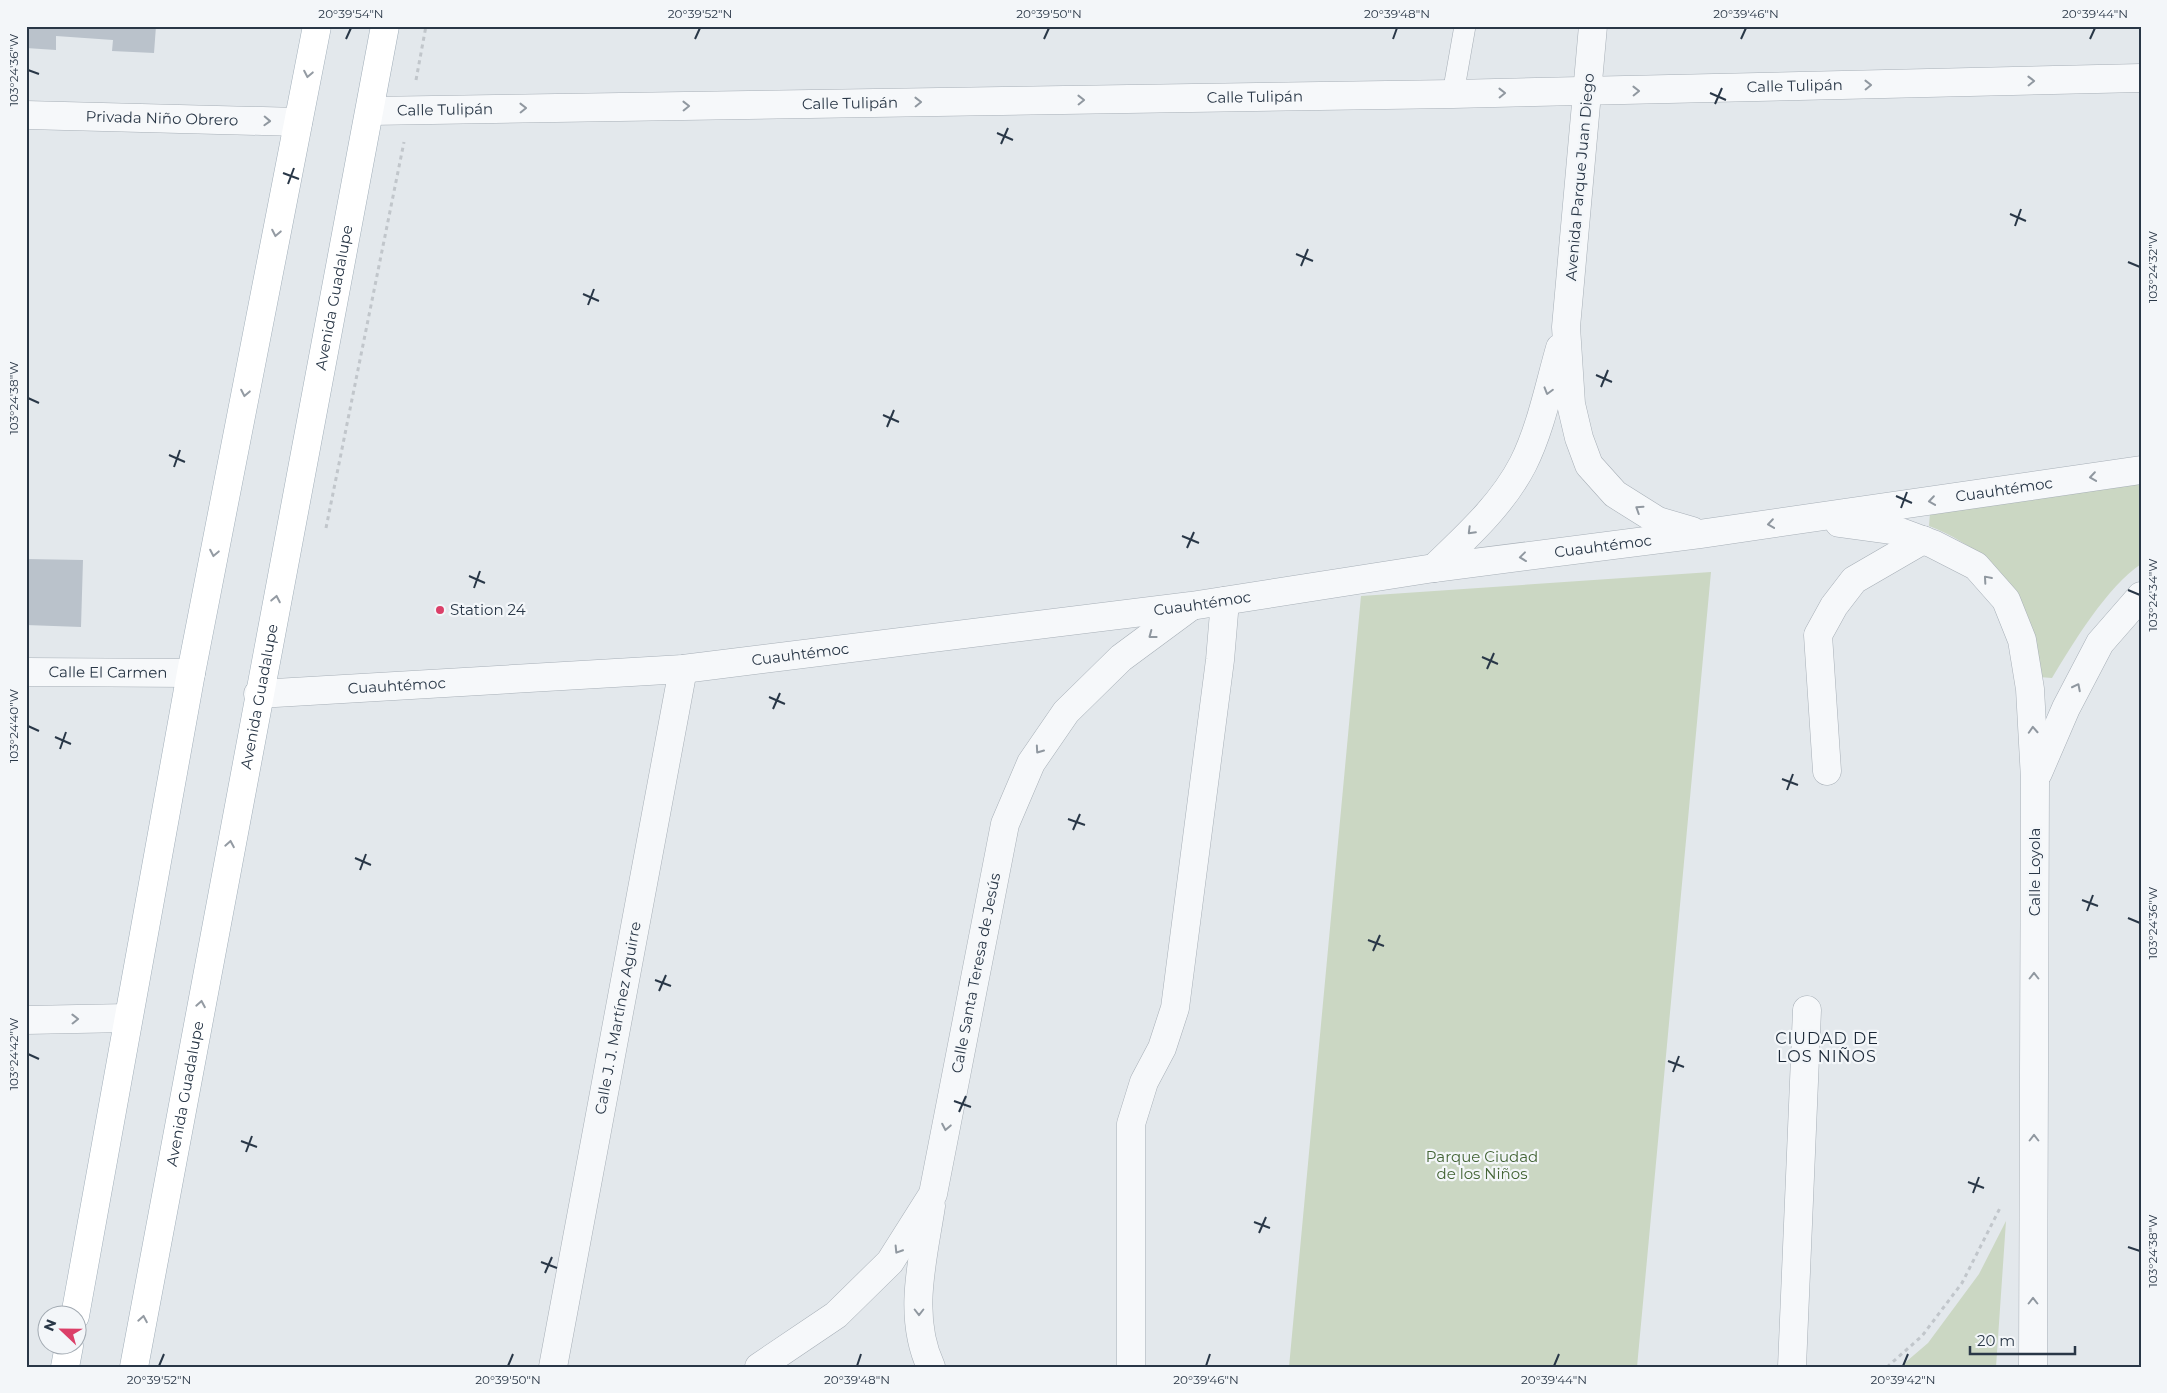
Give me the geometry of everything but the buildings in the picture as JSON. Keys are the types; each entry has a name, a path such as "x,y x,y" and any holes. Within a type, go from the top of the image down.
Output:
{"main road":[{"path":"76,1306 191,673 317,26"},
{"name":"Avenida Guadalupe","path":"134,1367 258,694 385,26"}],"street":[{"name":"Avenida Parque Juan Diego","path":"1594,26 1566,327 1571,404 1579,438 1589,465 1615,494 1658,521 1700,534"},
{"name":"Calle Tulipán","path":"370,110 1587,92 2141,78"},
{"name":"Privada Niño Obrero","path":"26,115 298,122"},
{"name":"Avenida Parque Juan Diego","path":"1434,568 1480,522 1507,489 1523,464 1540,421 1566,327"},
{"name":"Cuauhtémoc","path":"258,694 682,669 1191,606 1434,568 1700,534 2141,470"},
{"name":"Calle Loyola","path":"1811,518 1898,531 1922,540 1976,566 2006,600 2022,640 2030,689 2035,779 2033,1367"},
{"path":"1827,771 1818,635 1834,606 1854,580 1922,540"},
{"path":"2035,779 2066,708 2100,643 2141,596"},
{"path":"1131,1367 1131,1124 1144,1082 1162,1048 1175,1008 1220,660 1225,601"},
{"name":"Calle Santa Teresa de Jesús","path":"759,1367 836,1315 890,1262 933,1194 1005,824 1031,763 1073,705 1121,658 1191,606"},
{"name":"Calle J. J. Martínez Aguirre","path":"553,1367 682,669"},
{"name":"Calle El Carmen","path":"26,672 191,673"},
{"path":"1792,1367 1807,1010"},
{"path":"26,1020 128,1018"},
{"path":"932,1367 923,1349 918,1328 919,1283 933,1194"}],"lane":[{"path":"1453,94 1465,26"}],"path":[{"path":"1887,1367 1922,1336 1962,1283 2001,1205"}],"green space":[{"path":"2141,482 2141,564 2128,574 2103,601 2080,633 2052,678 2039,677 2031,627 2022,603 2012,588 1989,562 1961,541 1929,526 1930,513"},
{"name":"Parque Ciudad de los Niños","path":"1711,572 1637,1367 1289,1367 1361,596"},
{"path":"2006,1221 1996,1367 1900,1367 1928,1343 1979,1274"}],"place":[{"name":"Station 24","path":"440,610"}],"district":[{"name":"CIUDAD DE LOS NIÑOS","path":"1827,1047"}]}
